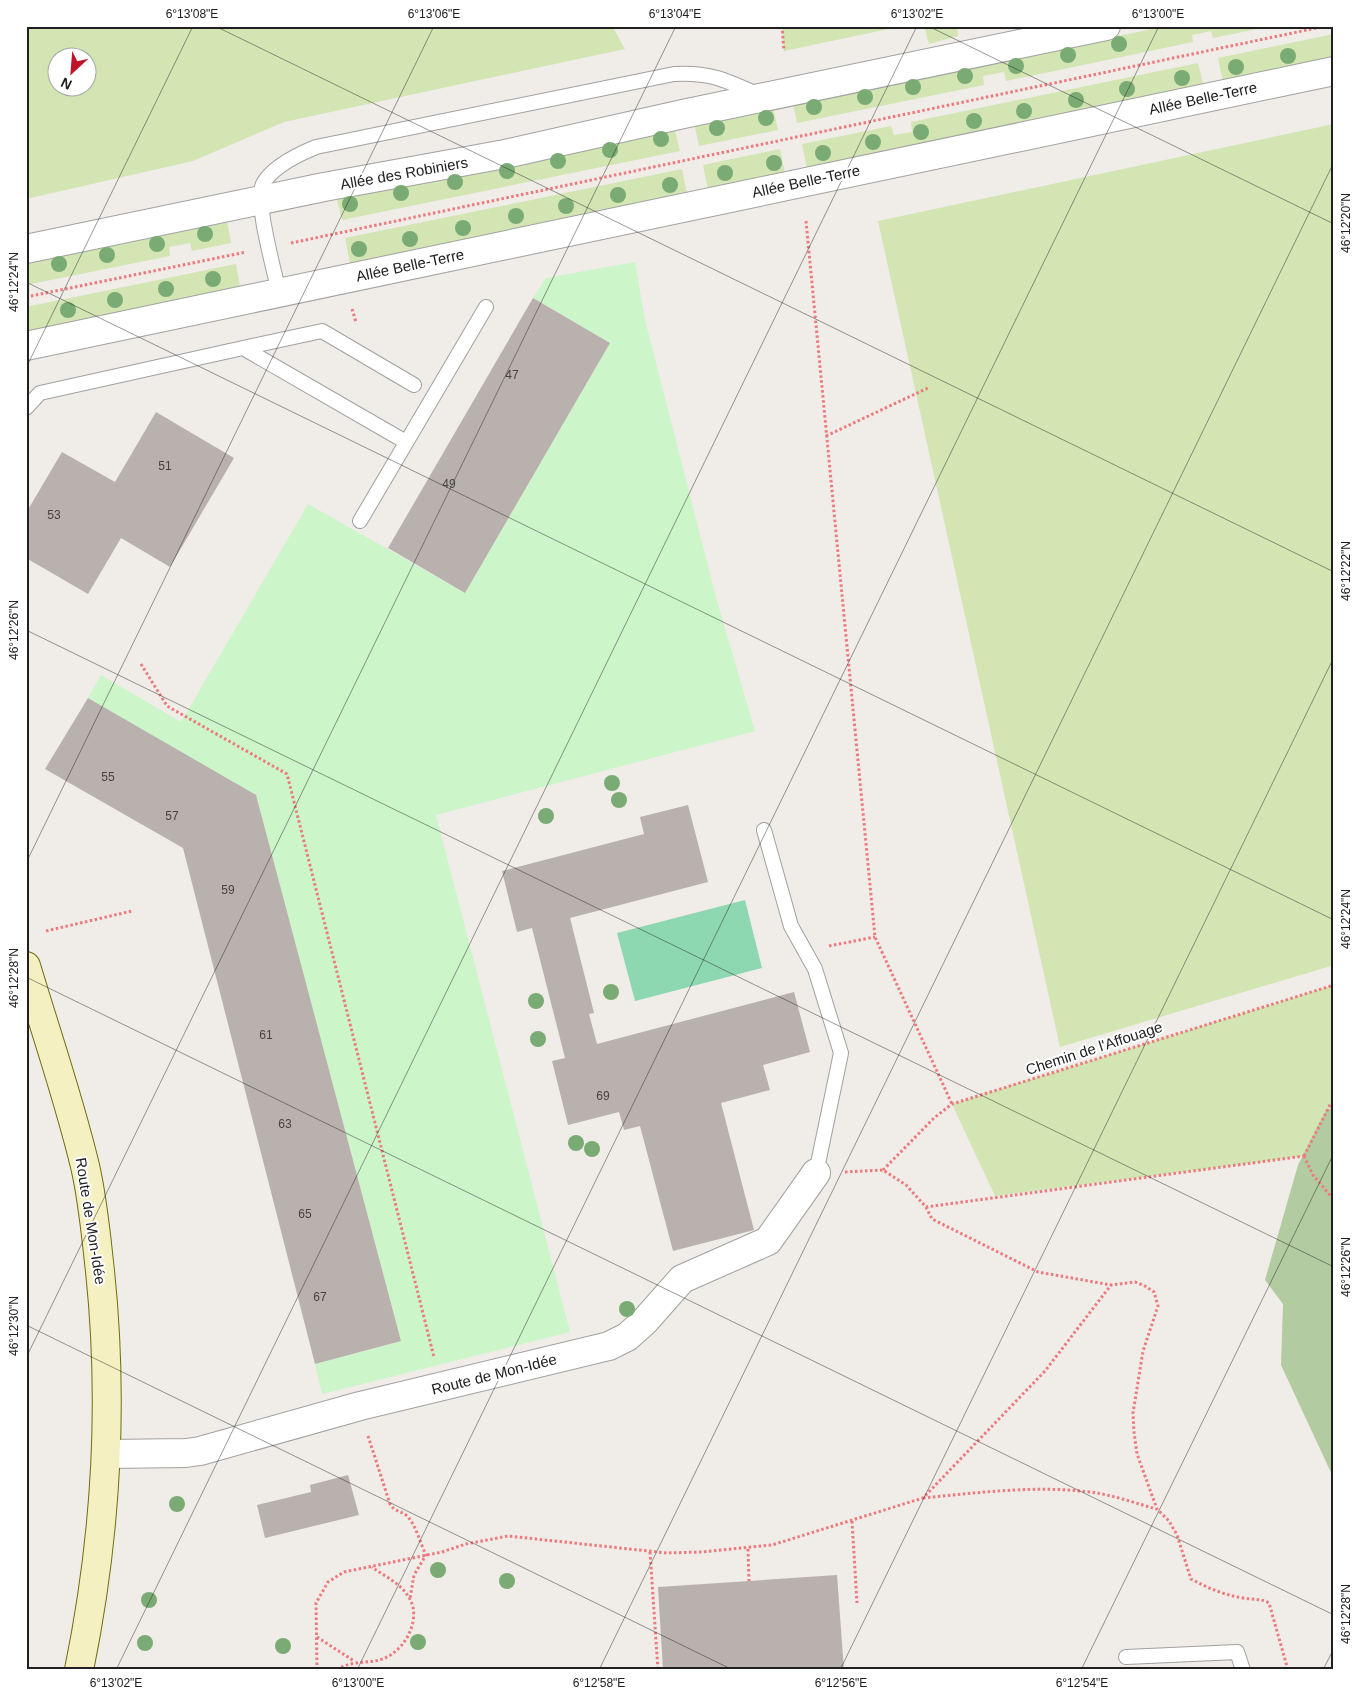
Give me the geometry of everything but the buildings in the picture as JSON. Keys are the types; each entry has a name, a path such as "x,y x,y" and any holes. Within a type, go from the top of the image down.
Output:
{"main road":[{"name":"Route de Mon-Idée","path":"26,966 85,1167 97,1241 105,1322 108,1454 95,1587 79,1670"}],"street":[{"path":"773,96 1106,26"},
{"name":"Allée Belle-Terre","path":"279,294 1334,71"},
{"name":"Allée des Robiniers","path":"26,249 260,202 324,187 505,154 773,96"},
{"path":"26,346 279,294"},
{"name":"Route de Mon-Idée","path":"108,1454 186,1453 200,1451 360,1406 609,1346 627,1337 682,1279 768,1241 816,1173"}],"lane":[{"path":"279,294 260,202 263,184 288,159 316,147 674,74 699,73 725,79 773,96"},
{"path":"360,521 486,307"},
{"path":"26,408 40,393 322,331 414,385"},
{"path":"243,348 406,442"},
{"path":"764,830 791,926 815,969 841,1052 816,1173"},
{"path":"1126,1656 1237,1652 1243,1670"}],"path":[{"path":"782,26 784,51"},
{"path":"26,297 1326,26"},
{"path":"806,221 876,937 952,1104"},
{"path":"343,279 357,327"},
{"path":"826,436 930,387"},
{"path":"141,664 167,706 287,774 442,1387"},
{"path":"46,931 132,911"},
{"path":"804,950 876,937"},
{"name":"Chemin de l'Affouage","path":"926,1207 906,1186 883,1170 934,1118 952,1104 1334,985"},
{"path":"1304,1156 1331,1103 1334,1101"},
{"path":"1304,1156 1313,1175 1334,1200"},
{"path":"1157,1510 1137,1454 1133,1413 1143,1352 1158,1306 1154,1292 1146,1286 1124,1282 1111,1285 1038,1272 932,1219 926,1207 1304,1156"},
{"path":"923,1498 1045,1371 1111,1285"},
{"path":"360,1406 382,1485 390,1504 393,1510 405,1515 412,1522 426,1555"},
{"path":"317,1670 316,1603 328,1582 344,1572 508,1536 650,1552 702,1552 748,1549 772,1545 923,1498 990,1492 1059,1489 1107,1496 1157,1510 1169,1521 1177,1535 1191,1580 1212,1590 1244,1598 1259,1598 1270,1603 1288,1670"},
{"path":"852,1521 856,1604"},
{"path":"748,1549 750,1581"},
{"path":"650,1552 658,1670"},
{"path":"337,1670 354,1662 385,1658 404,1643 412,1623 410,1599 414,1575 426,1555"},
{"path":"372,1567 394,1582 410,1599"},
{"path":"317,1637 354,1662"}],"green space":[{"path":"26,26 612,26 625,49 284,122 193,161 26,199"},
{"path":"782,26 903,26 784,51"},
{"path":"924,26 957,26 958,36 929,44"},
{"path":"1167,26 1272,26 1213,38 1211,31 1192,35 1193,42 1006,81 1004,72 983,76 984,85 797,123 793,103"},
{"path":"1334,34 1334,59 1223,82 1218,58"},
{"path":"1198,63 1204,88 807,169 802,144 891,126 894,135 912,132 911,122"},
{"path":"773,107 778,130 699,146 694,123"},
{"path":"1334,124 1334,965 1060,1047 878,221"},
{"path":"674,127 680,151 342,220 336,196"},
{"path":"780,149 785,173 708,189 703,165"},
{"path":"682,169 687,194 350,263 345,238"},
{"path":"227,221 231,243 192,251 190,243 169,247 170,256 26,285 26,262"},
{"path":"635,262 645,320 717,601 755,731 436,815 570,1332 322,1394 315,1364 401,1341 256,796 88,698 101,675 181,722 308,504 465,593 610,343 533,298 546,278"},
{"path":"236,264 240,287 26,331 26,307"},
{"path":"745,900 762,968 635,1001 617,933"},
{"path":"1334,985 1334,1108 1326,1110 1304,1156 995,1196 952,1104"},
{"path":"1334,1108 1334,1479 1281,1365 1283,1304 1265,1280 1298,1165 1326,1110"}]}
